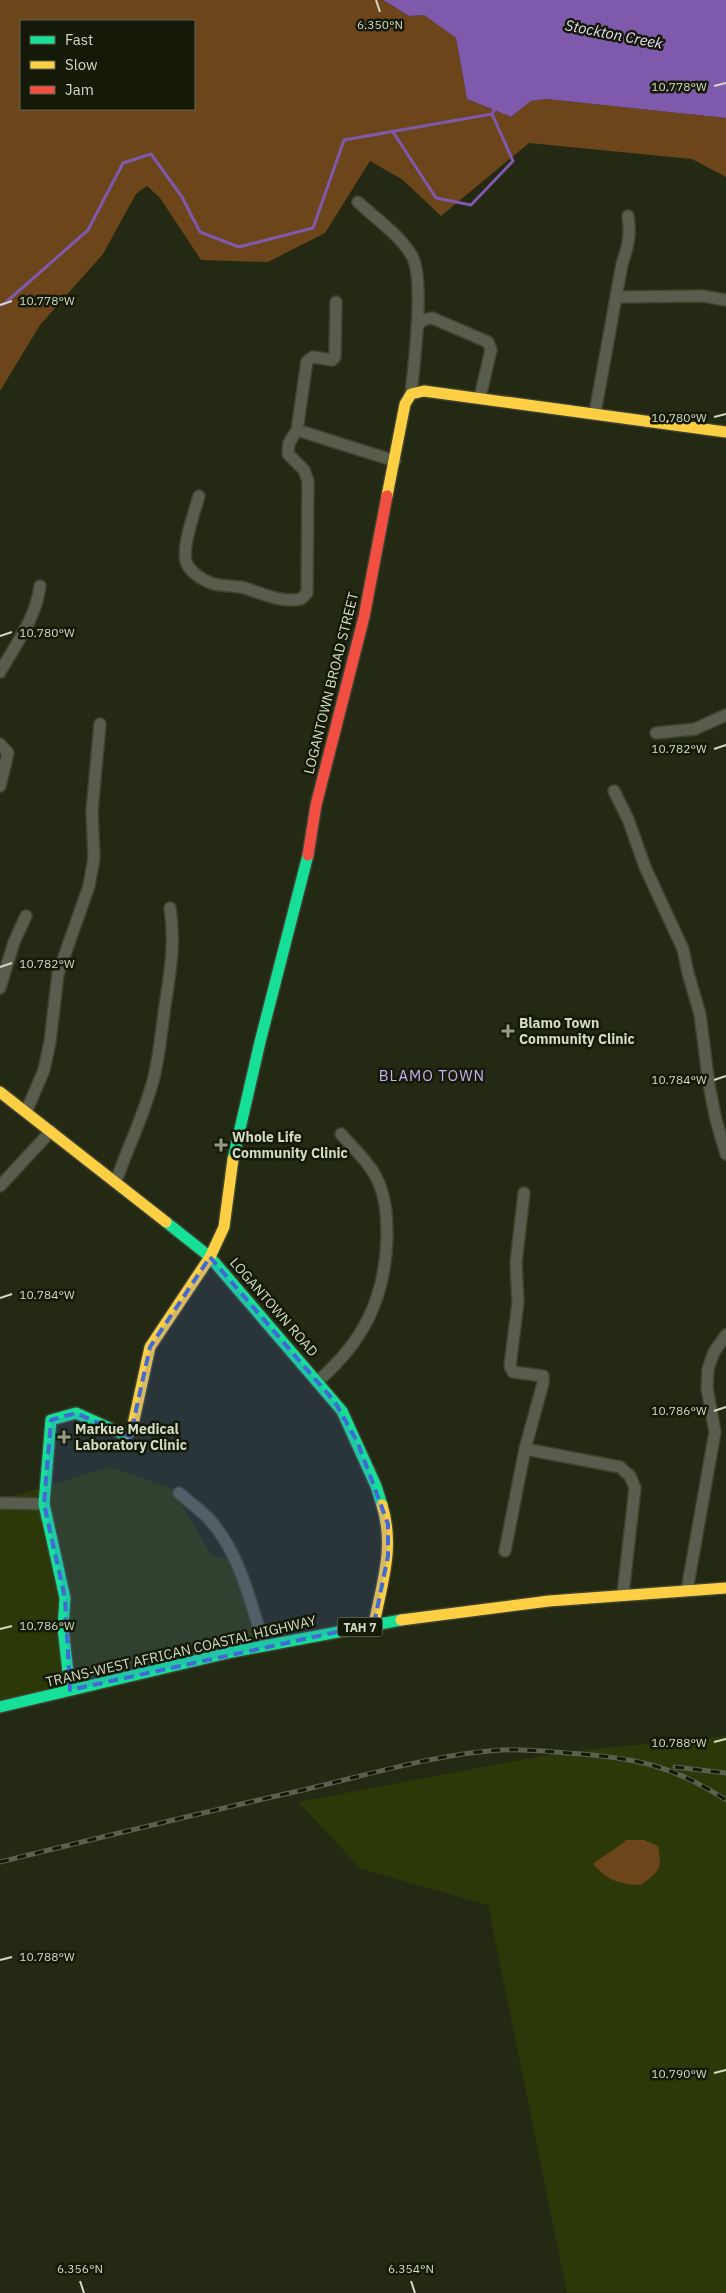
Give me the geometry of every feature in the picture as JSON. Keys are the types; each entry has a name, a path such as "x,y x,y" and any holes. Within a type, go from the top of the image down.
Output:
{"main road":[{"path":"412,394 424,391 480,397 726,432"},
{"name":"LOGANTOWN BROAD STREET","path":"44,1504 51,1420 76,1414 123,1434 129,1434 132,1429 150,1347 210,1257 224,1227 233,1161 258,1051 306,867 316,804 364,617 405,404 412,394"},
{"name":"LOGANTOWN ROAD","path":"0,1092 116,1181 210,1257 318,1381 348,1421 376,1486 388,1524 388,1556 374,1624"},
{"path":"44,1504 65,1598 64,1628 70,1690"},
{"name":"TRANS-WEST AFRICAN COASTAL HIGHWAY","path":"0,1707 264,1646 374,1624 447,1613 623,1594 726,1588"}],"street":[{"path":"358,202 407,247 414,259 417,271 417,326 412,394"},
{"path":"595,413 622,264 628,245 630,226 628,216"},
{"path":"616,298 703,296 726,300"},
{"path":"199,496 185,556 187,564 197,575 212,584 244,588 272,599 301,599 307,593 308,481 304,470 288,454 289,443 297,430 307,361 313,357 332,360 335,357 336,302"},
{"path":"417,326 423,320 432,318 488,342 491,350 480,397"},
{"path":"297,430 395,461"},
{"path":"0,672 29,622 38,601 40,586"},
{"path":"656,733 695,729 726,715"},
{"path":"26,1112 44,1070 50,1042 58,974 89,886 94,858 92,811 100,724"},
{"path":"0,744 8,753 0,786"},
{"path":"614,790 628,819 645,867 683,950 700,1014 709,1085 716,1120 726,1154"},
{"path":"116,1181 145,1105 159,1053 173,956 173,925 170,908"},
{"path":"0,988 14,942 26,916"},
{"path":"1,1183 51,1131"},
{"path":"318,1381 335,1366 365,1323 377,1301 385,1263 387,1228 385,1199 375,1174 341,1134"},
{"path":"505,1551 525,1449 543,1383 543,1376 512,1372 510,1369 518,1302 516,1263 524,1193"},
{"path":"687,1590 720,1432 707,1388 708,1369 714,1352 726,1335"},
{"path":"525,1449 620,1467 630,1476 636,1488 623,1594"},
{"path":"180,1493 206,1516 229,1548 249,1596 264,1646"},
{"path":"0,1503 44,1504"}],"highlighted area":[{"path":"210,1257 335,1402 358,1443 388,1524 388,1556 374,1624 70,1690 65,1598 44,1504 51,1420 76,1413 130,1437 150,1347"}],"shaded area":[{"path":"0,0 383,0 409,16 424,15 456,38 467,99 511,117 531,101 546,99 726,118 726,177 692,159 529,143 441,216 403,180 370,161 325,233 268,262 201,260 160,198 147,186 136,194 103,254 40,325 0,391"},
{"path":"110,1467 172,1489 212,1556 232,1560 263,1644 0,1707 0,1500"},
{"path":"726,1736 726,2293 567,2293 488,1905 361,1869 298,1802 563,1752"},
{"path":"626,1840 644,1840 658,1846 660,1860 658,1869 656,1873 641,1885 626,1884 609,1878 593,1864"}],"water":[{"name":"Stockton Creek","path":"383,0 726,0 726,118 546,99 531,101 511,117 467,99 456,38 424,15 409,16"}],"waterway":[{"path":"0,305 4,304 88,230 123,163 151,154 182,197 200,232 239,247 313,228 344,140 492,114 495,109"},
{"path":"393,132 436,198 471,205 513,161 492,114"}],"railway":[{"path":"0,1862 397,1767 475,1752 531,1750 581,1754 639,1762 673,1772 726,1800"},
{"path":"675,1767 726,1773"}],"traffic: fast":[{"path":"233,1159 260,1042 308,855"},
{"path":"166,1222 210,1257 342,1411 376,1486 382,1505"},
{"path":"70,1690 63,1628 65,1598 44,1504 51,1420 76,1413 123,1434 128,1433"},
{"path":"0,1707 232,1652 401,1620"}],"traffic: slow":[{"path":"387,496 405,404 411,394 424,391 726,432"},
{"path":"0,1092 166,1222"},
{"path":"128,1433 132,1429 150,1347 210,1257 224,1227 233,1159"},
{"path":"374,1624 386,1565 386,1520 382,1505"},
{"path":"401,1620 549,1601 726,1588"}],"traffic: jam":[{"path":"308,855 316,805 364,617 387,496"}],"place":[{"name":"Blamo Town Community Clinic","path":"508,1031"},
{"name":"Whole Life Community Clinic","path":"221,1145"},
{"name":"Markue Medical Laboratory Clinic","path":"64,1437"}],"district":[{"name":"BLAMO TOWN","path":"432,1075"}]}
